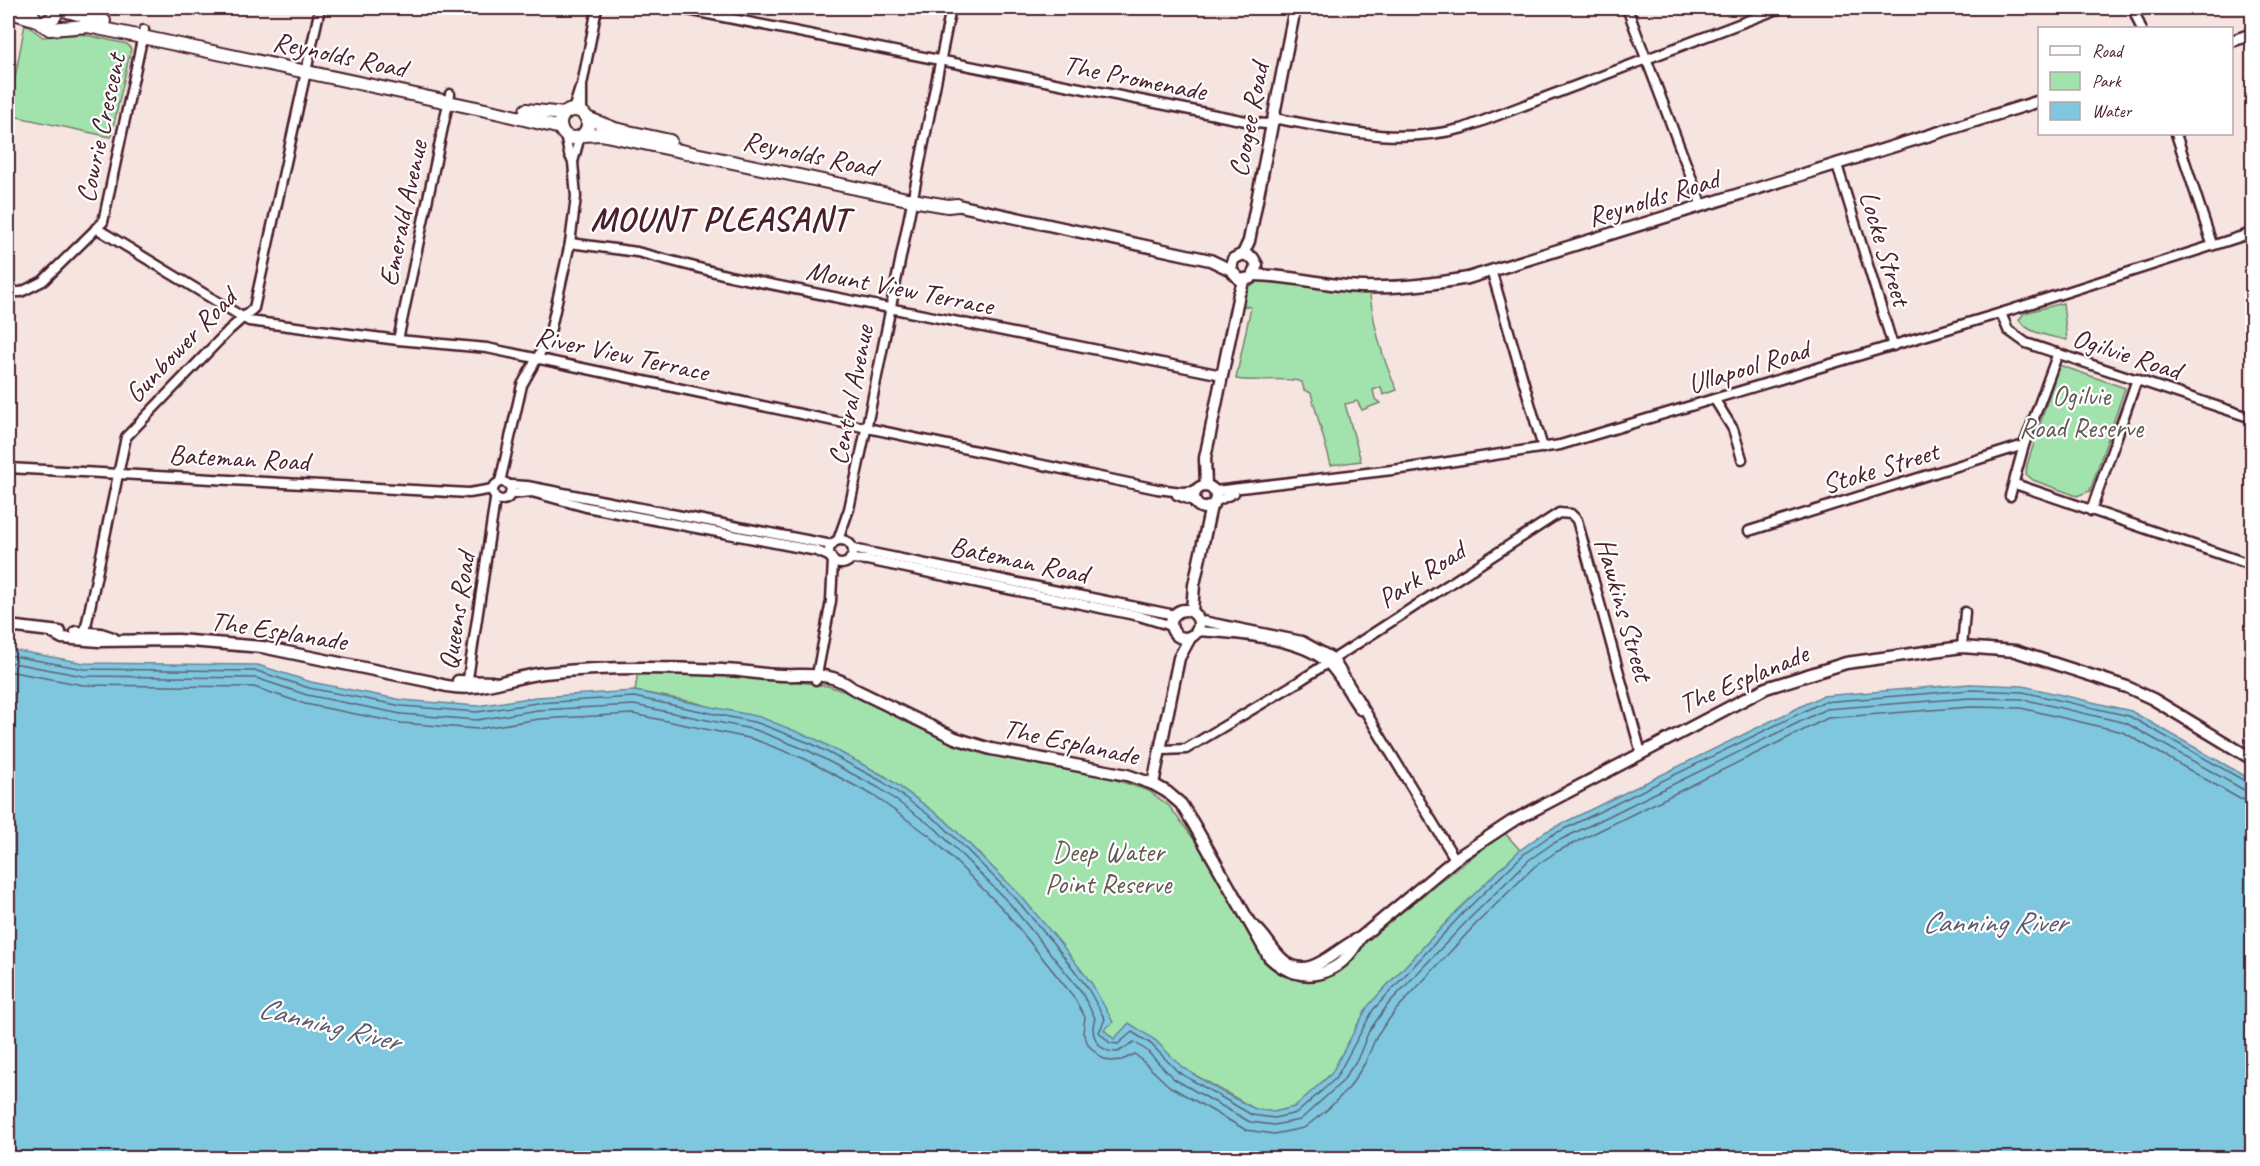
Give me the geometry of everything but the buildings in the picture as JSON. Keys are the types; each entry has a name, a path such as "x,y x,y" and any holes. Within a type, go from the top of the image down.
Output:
{"main road":[{"name":"Reynolds Road","path":"56,8 143,33 449,98 545,114 576,113 631,137"},
{"path":"35,16 52,20 56,8"},
{"name":"Reynolds Road","path":"8,11 35,16 50,29 88,26 143,33"},
{"name":"Reynolds Road","path":"449,98 581,136 601,134 631,137 913,196 949,200 957,205"},
{"path":"563,131 576,113 588,127 581,136"}],"street":[{"name":"Gunbower Road","path":"84,636 122,448 130,431 242,319 255,303 320,8"},
{"path":"576,113 597,8"},
{"name":"The Promenade","path":"678,8 940,62 1256,123 1279,120 1387,138 1436,135 1464,128 1781,8"},
{"name":"Central Avenue","path":"832,558 835,543 849,509 951,8"},
{"name":"Coogee Road","path":"1244,267 1294,8"},
{"path":"1627,8 1702,206"},
{"path":"2133,8 2140,27"},
{"name":"Cowrie Crescent","path":"8,292 21,292 43,281 103,222 143,33"},
{"path":"2233,40 2253,34"},
{"name":"Emerald Avenue","path":"398,340 449,98"},
{"name":"Reynolds Road","path":"957,205 1321,283 1381,288 1446,282 1492,273 2038,102"},
{"name":"Queens Road","path":"467,685 491,540 522,385 549,337 570,243 576,197 573,162 563,131"},
{"path":"2176,135 2212,244"},
{"name":"Queens Road","path":"573,162 581,136"},
{"name":"Locke Street","path":"1837,165 1893,346"},
{"name":"River View Terrace","path":"96,228 242,319 276,326 487,348 866,429 1205,497"},
{"name":"Ullapool Road","path":"1205,497 1245,489 1543,448 1715,400 2253,233"},
{"name":"Mount View Terrace","path":"570,243 637,252 730,276 1222,375"},
{"path":"1154,784 1163,750 1205,531 1205,458 1244,267"},
{"path":"1492,273 1543,448"},
{"name":"Ogilvie Road","path":"2001,313 2008,330 2019,339 2253,418"},
{"path":"2010,496 2024,446 2058,353"},
{"path":"2091,511 2137,380"},
{"path":"1715,400 1733,429 1742,459"},
{"name":"Stoke Street","path":"1749,531 2024,446"},
{"name":"Bateman Road","path":"8,468 469,493 532,492 621,514 817,551 832,558 847,561 867,560 1139,616 1175,631 1189,621 1302,641 1330,660 1455,860"},
{"path":"2015,484 2253,565"},
{"name":"Bateman Road","path":"502,491 527,486 850,545 1260,638 1297,647 1330,660"},
{"name":"Central Avenue","path":"847,561 850,545 849,509"},
{"name":"Park Road","path":"1163,750 1186,749 1298,682 1559,513 1570,513"},
{"name":"Hawkins Street","path":"1570,513 1577,520 1641,753"},
{"path":"817,677 831,601 832,558"},
{"path":"831,601 847,561"},
{"path":"1962,647 1965,612"},
{"path":"1179,658 1175,631 1189,621"},
{"name":"The Esplanade","path":"8,626 84,636 101,634 116,639 178,640 262,647 432,682 467,685 499,682 543,673 626,667 726,670 843,681 852,688 955,738 990,749 1127,775 1154,784 1181,804 1253,925 1269,957 1284,970 1304,976 1321,973 1343,960 1353,952 1360,938 1455,860 1512,822 1766,688 1791,678 1846,663 1962,647 2015,651 2127,687 2162,704 2253,759"},
{"path":"1298,682 1308,671 1312,654"}],"green space":[{"path":"25,24 43,37 81,34 127,44 131,49 111,137 8,115"},
{"path":"1254,275 1369,288 1379,340 1397,390 1383,395 1381,387 1373,390 1375,399 1380,403 1362,410 1357,401 1345,404 1361,461 1331,465 1311,393 1304,390 1302,382 1236,379 1251,307 1236,305 1239,294"},
{"path":"2063,303 2067,340 2034,331 2019,320 2024,313"},
{"name":"Ogilvie Road Reserve","path":"2059,365 2125,388 2090,491 2077,496 2033,480 2026,474"},
{"name":"Deep Water Point Reserve","path":"638,671 765,677 828,686 870,700 967,749 1110,778 1149,791 1169,806 1197,843 1260,952 1303,974 1334,965 1504,832 1520,850 1459,909 1379,994 1357,1025 1346,1052 1331,1074 1295,1107 1274,1112 1255,1109 1181,1067 1155,1040 1115,1040 1104,1030 1092,984 1020,895 944,819 886,777 815,739 694,702 635,691"}],"water":[{"name":"Canning River","path":"8,649 84,663 258,665 311,682 402,700 477,706 536,697 635,691 760,717 815,739 886,777 944,819 1020,895 1062,945 1092,984 1113,1022 1104,1030 1114,1039 1129,1023 1155,1040 1182,1067 1222,1092 1255,1109 1274,1112 1294,1107 1331,1074 1368,1006 1459,909 1520,850 1545,832 1822,696 1970,684 2023,686 2131,711 2252,780 2252,1158 8,1158"}],"district":[{"name":"MOUNT PLEASANT","path":"720,218"}]}
